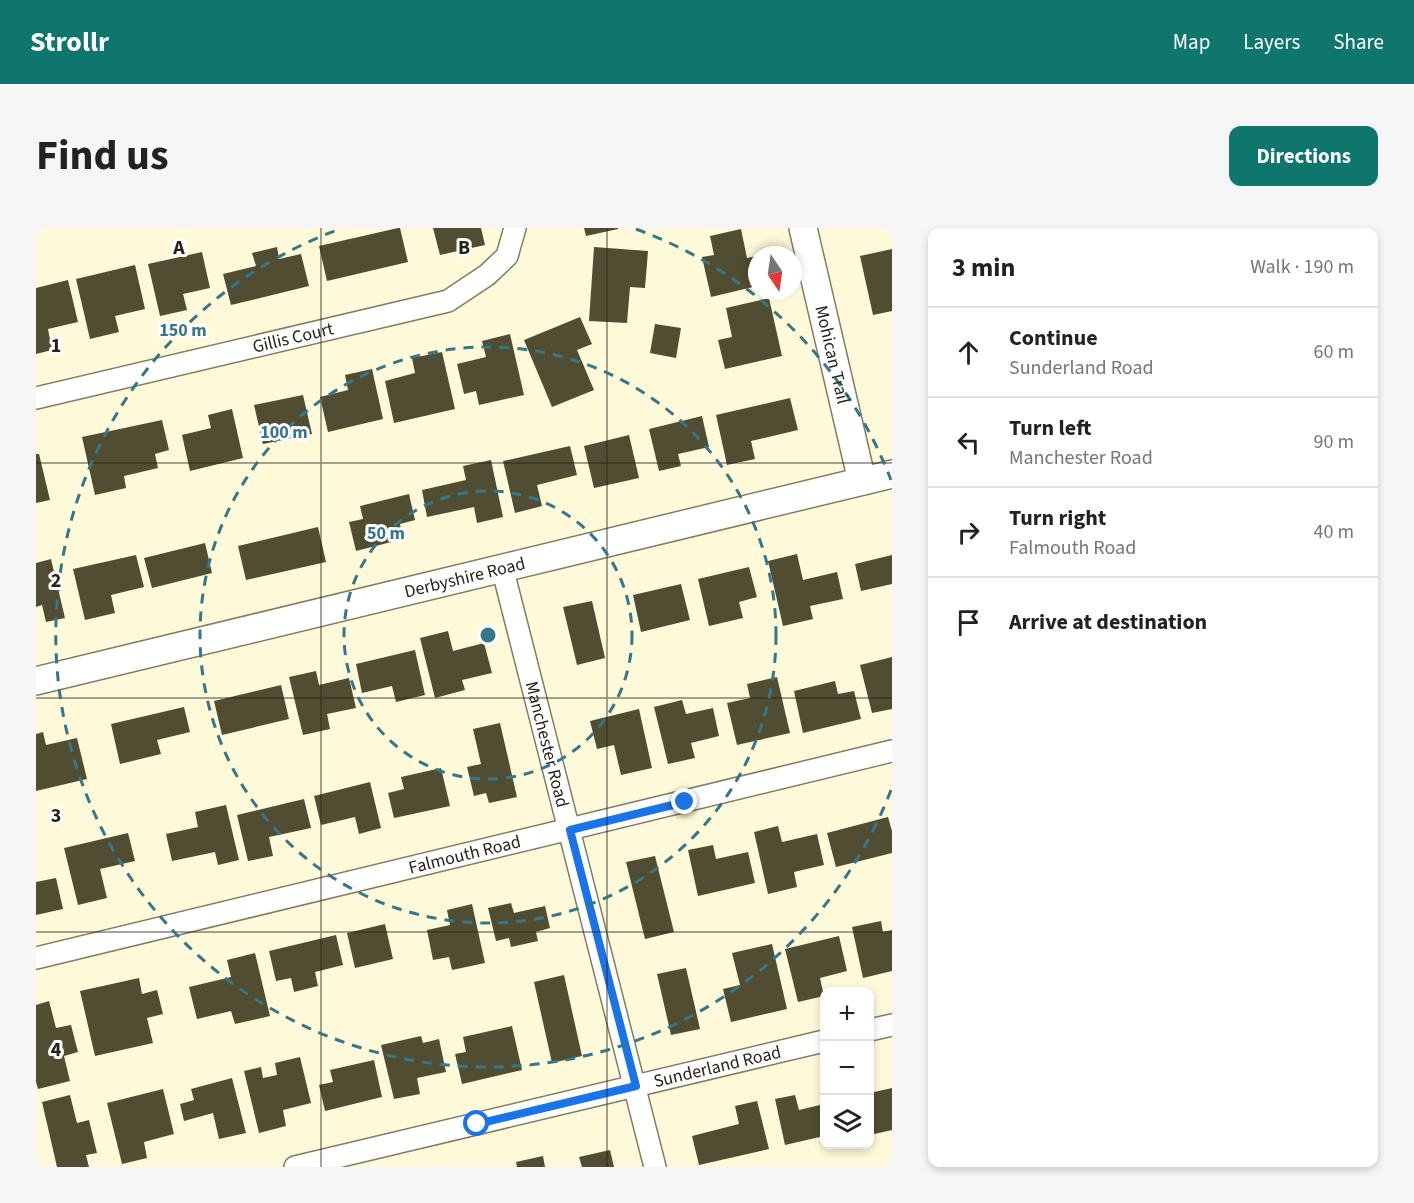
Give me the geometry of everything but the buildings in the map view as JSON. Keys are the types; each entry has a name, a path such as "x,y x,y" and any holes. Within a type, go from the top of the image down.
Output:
{"street":[{"name":"Gillis Court","path":"36,398 448,301 487,275 507,255 515,228"},
{"name":"Mohican Trail","path":"803,228 862,481"},
{"name":"Derbyshire Road","path":"36,681 892,474"},
{"name":"Manchester Road","path":"502,567 655,1167"},
{"name":"Falmouth Road","path":"36,958 892,751"},
{"path":"874,1029 892,1024"},
{"name":"Sunderland Road","path":"295,1167 820,1042"}],"route":[{"path":"477,1124 636,1086 570,830 685,802"}]}
